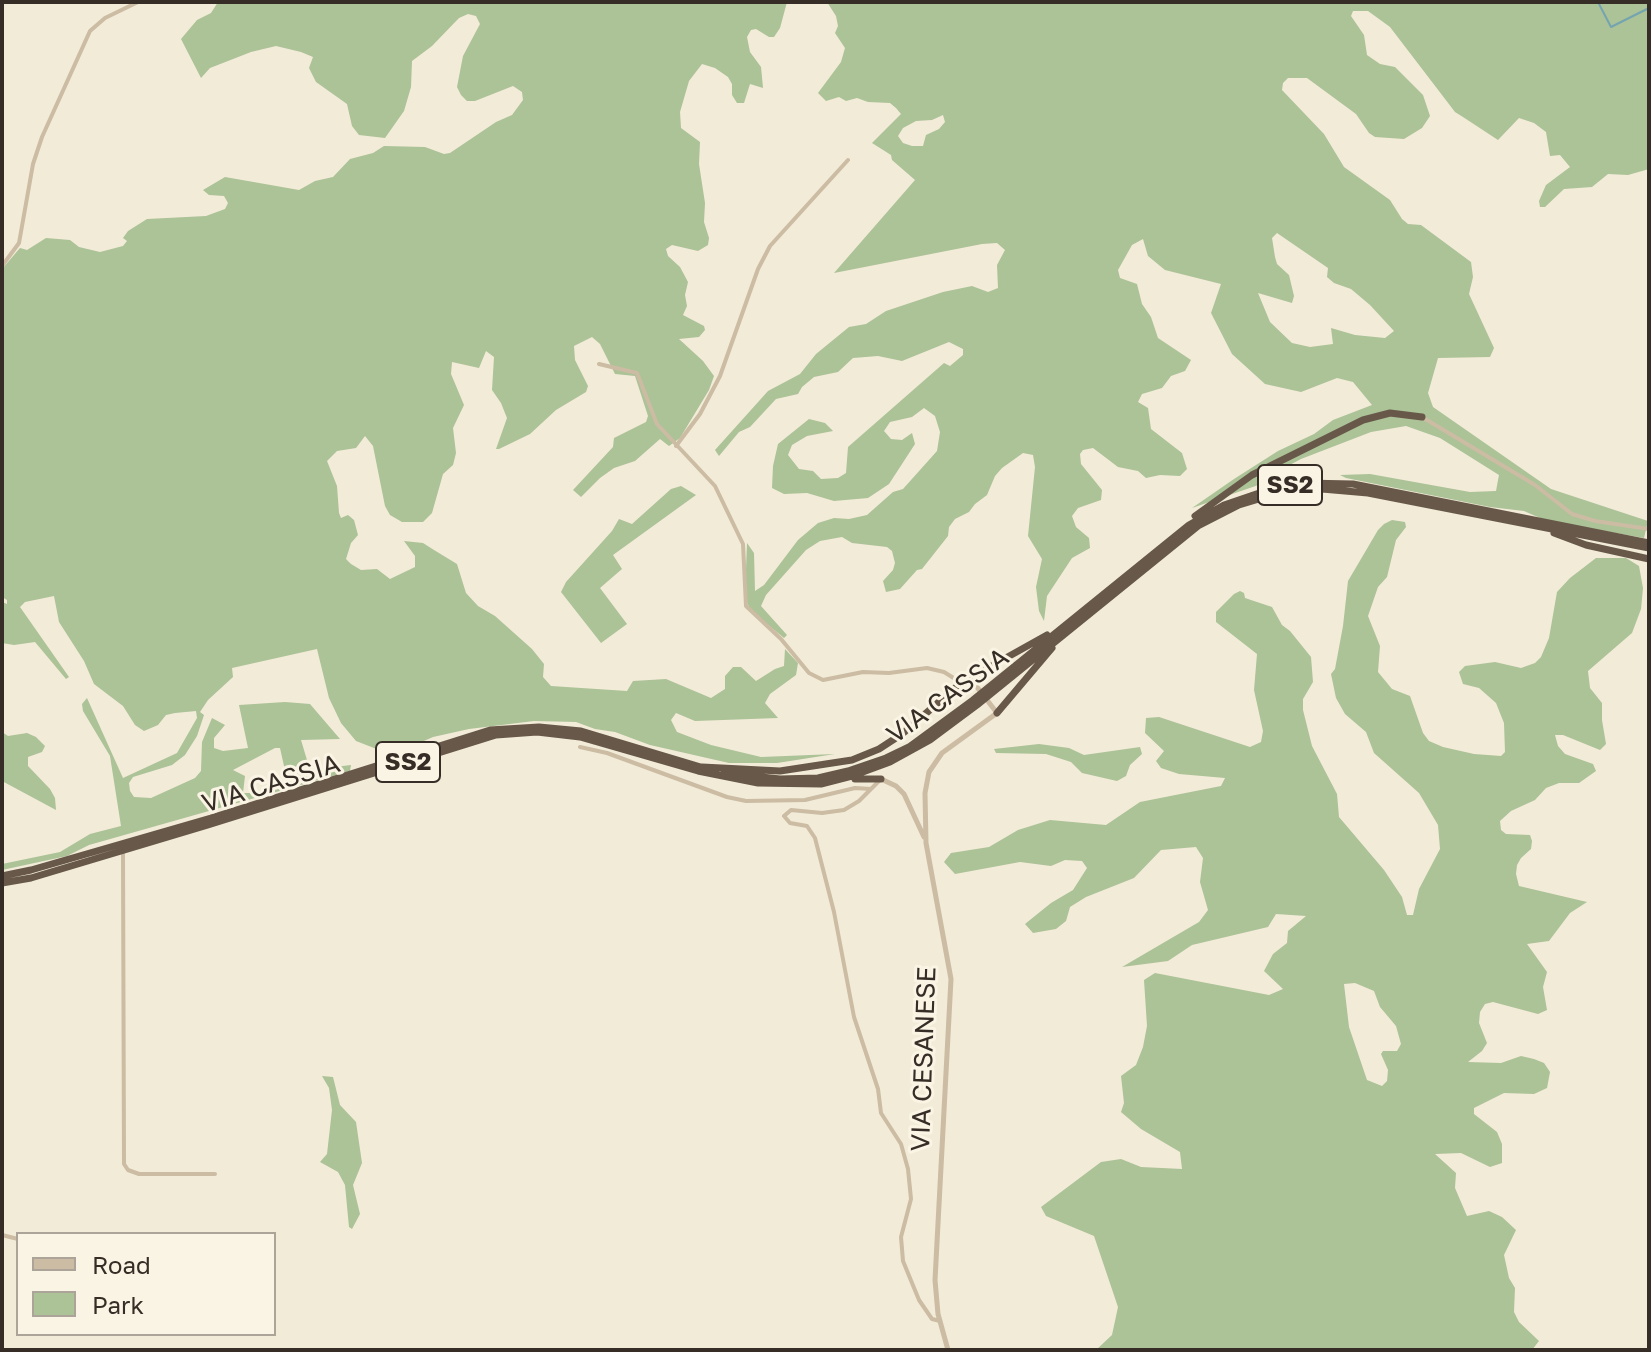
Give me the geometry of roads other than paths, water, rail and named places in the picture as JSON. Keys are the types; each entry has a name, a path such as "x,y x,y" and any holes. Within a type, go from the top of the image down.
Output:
{"highway":[{"path":"1174,536 1195,515 1237,483 1363,420 1390,413 1422,417"},
{"name":"VIA CASSIA","path":"993,688 1174,536 1210,512 1247,496 1295,484 1339,483 1368,487 1649,546"},
{"name":"VIA CASSIA","path":"2,883 31,878 496,735 520,733 580,737 746,782 821,784 852,776 910,752 1198,526 1239,505 1279,493 1314,489 1353,491 1649,546"},
{"path":"1537,527 1586,545 1649,559"},
{"path":"997,713 1081,618"},
{"path":"970,678 1066,624"},
{"path":"700,767 780,771 852,760 879,749 902,734 961,683"},
{"name":"VIA CASSIA","path":"2,876 211,818 490,730 539,727 581,731 736,775 818,778 848,771 909,747 975,702"},
{"path":"821,784 881,779"}],"street":[{"path":"2,266 19,243 33,164 49,120 90,31 105,18 138,2"},
{"path":"676,446 700,414 720,376 758,269 770,246 848,160"},
{"path":"599,364 637,373 655,420 715,486 741,537 745,552 743,597 747,608 781,639 811,675 823,680 863,672 893,673 924,668 944,672 961,683 970,678 997,713"},
{"path":"1422,417 1535,485 1572,514 1595,521 1649,529"},
{"name":"VIA CESANESE","path":"948,1350 940,1321 935,1280 951,979 926,843 925,789 935,762 949,746 997,713"},
{"path":"580,747 607,753 727,797 746,801 805,800 855,788 871,789"},
{"path":"926,843 908,800 896,786 881,779 856,804 839,812 791,810 784,816 787,822 807,826 814,835 834,912 854,1017 879,1091 881,1113 901,1144 908,1169 911,1193 901,1237 903,1261 919,1300 932,1319 940,1321"},
{"path":"94,859 167,837"},
{"path":"123,852 124,1164 128,1170 141,1174 215,1174"}],"waterway":[{"path":"1598,2 1611,27 1649,8"}]}
